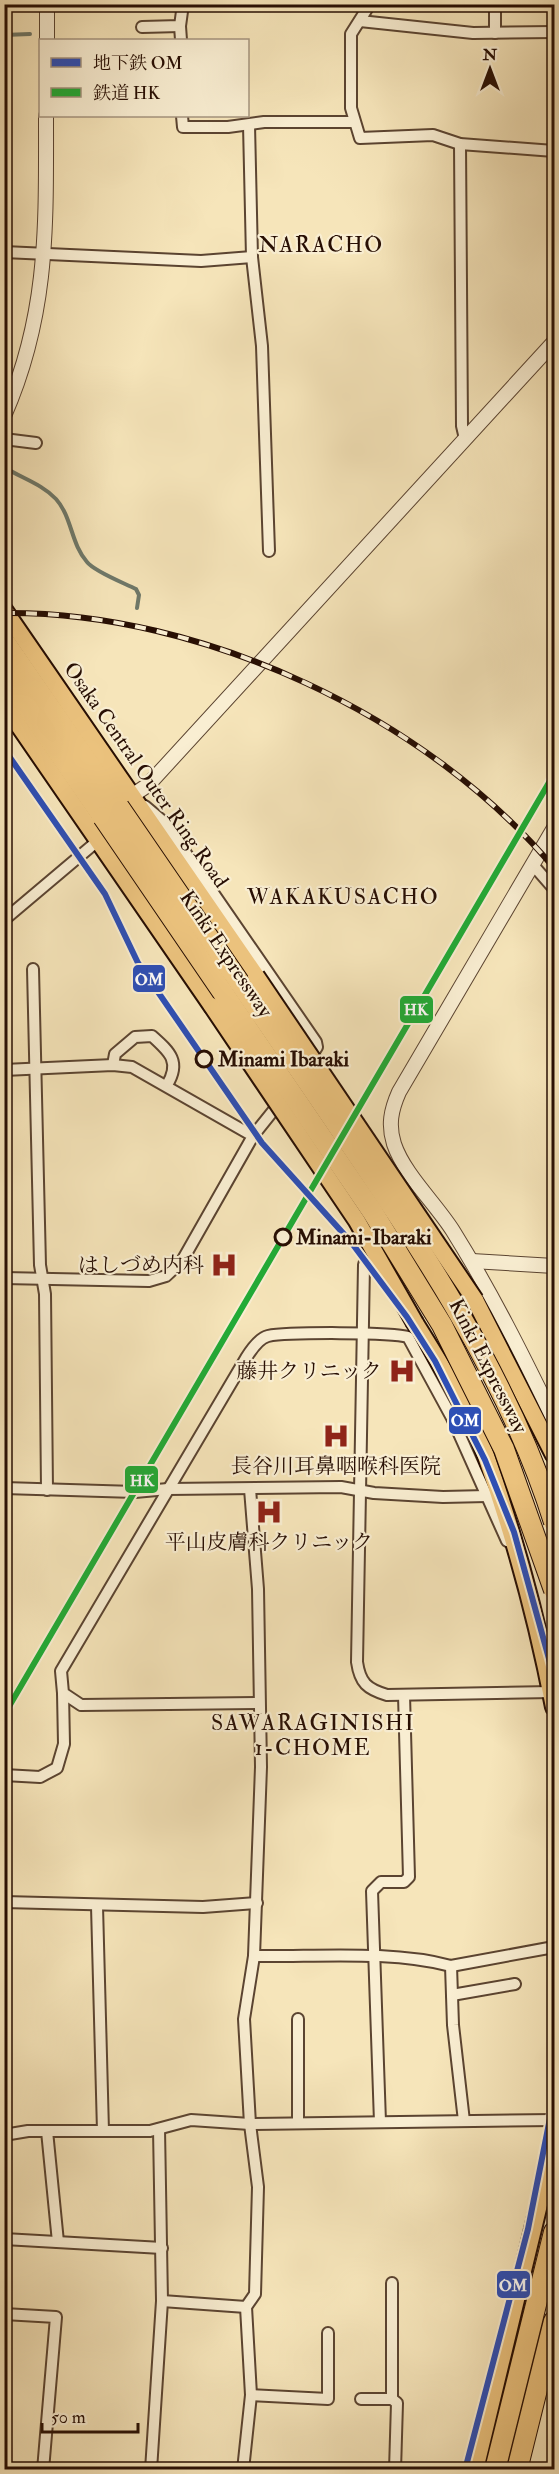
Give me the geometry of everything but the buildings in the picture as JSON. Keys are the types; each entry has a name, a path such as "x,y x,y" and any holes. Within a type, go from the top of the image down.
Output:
{"highway":[{"name":"Kinki Expressway","path":"4,641 425,1257 487,1365 524,1442 555,1522"},
{"name":"Kinki Expressway","path":"4,674 372,1211 407,1266 442,1325 504,1449 555,1590"},
{"path":"495,2469 555,2232"},
{"path":"517,2469 555,2321"}],"main road":[{"name":"Osaka Central Outer Ring Road","path":"4,610 133,795 475,1300 555,1455"},
{"path":"4,704 72,800 357,1221 440,1363 485,1455 522,1578 554,1697"},
{"path":"475,2469 555,2142"}],"street":[{"path":"47,4 47,39"},
{"path":"181,39 183,4"},
{"path":"370,4 351,34 350,97 353,122 360,138 433,135 460,144 555,151"},
{"path":"495,4 495,33"},
{"path":"360,21 472,33 555,32"},
{"path":"142,27 180,26"},
{"path":"4,416 19,379 33,330 45,254 46,117"},
{"path":"182,117 183,127 264,122 353,122"},
{"path":"249,124 252,257 262,345 269,551"},
{"path":"460,144 462,426 465,439"},
{"path":"4,252 201,261 252,257"},
{"path":"4,1278 149,1281 166,1276 182,1261 253,1136 315,1052 316,1042 165,824 133,795 148,785 555,342"},
{"path":"4,439 36,443"},
{"path":"72,800 94,844 275,1109"},
{"path":"552,838 533,865 393,1104 390,1131 395,1147 472,1261 555,1420"},
{"path":"4,920 94,844"},
{"path":"533,865 555,889"},
{"path":"33,969 47,1490"},
{"path":"113,1065 115,1054 135,1037 152,1035 174,1063 175,1071 167,1085"},
{"path":"4,1070 113,1065 140,1070 253,1136"},
{"path":"432,1200 380,1237 366,1253 362,1335 357,1662 359,1678 369,1690 387,1695 554,1697"},
{"path":"472,1261 555,1266"},
{"path":"4,1775 40,1777 57,1767 64,1744 61,1671 246,1358 254,1346 266,1336 408,1337 452,1419 522,1578"},
{"path":"4,1488 135,1492 168,1489 341,1487 443,1497 487,1496"},
{"path":"243,2469 251,2395 245,2331 246,2307 255,2294 258,2187 250,2124 244,2019 254,1956 261,1767 258,1703 258,1588 250,1489"},
{"path":"63,1693 81,1705 258,1703"},
{"path":"380,2122 372,1890 381,1882 404,1882 409,1877 404,1695"},
{"path":"4,1902 203,1907 257,1904"},
{"path":"98,1906 103,2131"},
{"path":"254,1956 373,1957 435,1961 451,1966 555,1947"},
{"path":"451,1966 464,2121"},
{"path":"452,1995 515,1984"},
{"path":"298,2019 298,2123"},
{"path":"4,2134 159,2129 191,2120 250,2124 555,2120"},
{"path":"151,2469 162,2301 159,2129"},
{"path":"47,2131 58,2242"},
{"path":"4,2239 162,2248"},
{"path":"392,2283 392,2399"},
{"path":"162,2301 246,2307"},
{"path":"4,2314 56,2317 43,2469"},
{"path":"251,2395 327,2399 328,2333"},
{"path":"361,2399 392,2399 397,2403 395,2469"}],"waterway":[{"path":"4,35 30,34"},
{"path":"4,467 38,485 56,499 87,562 103,573 136,589 139,595 137,608"}],"railway":[{"path":"4,613 79,617 156,631 232,653 306,683 377,720 443,764 502,814 554,868"}],"metro line":[{"name":"OM","path":"4,749 105,894 138,963 262,1143 351,1242 407,1317 435,1361 485,1460 514,1532 554,1677"},
{"name":"OM","path":"465,2470 528,2229 554,2098"}],"rail line":[{"name":"HK","path":"4,1715 554,774"}],"place":[{"name":"Minami Ibaraki","path":"204,1059"},
{"name":"Minami-Ibaraki","path":"283,1237"},
{"name":"はしづめ内科","path":"224,1265"},
{"name":"藤井クリニック","path":"402,1371"},
{"name":"長谷川耳鼻咽喉科医院","path":"336,1436"},
{"name":"平山皮膚科クリニック","path":"269,1512"}],"district":[{"name":"NARACHO","path":"321,245"},
{"name":"WAKAKUSACHO","path":"343,897"},
{"name":"SAWARAGINISHI 1-CHOME","path":"313,1736"}]}
